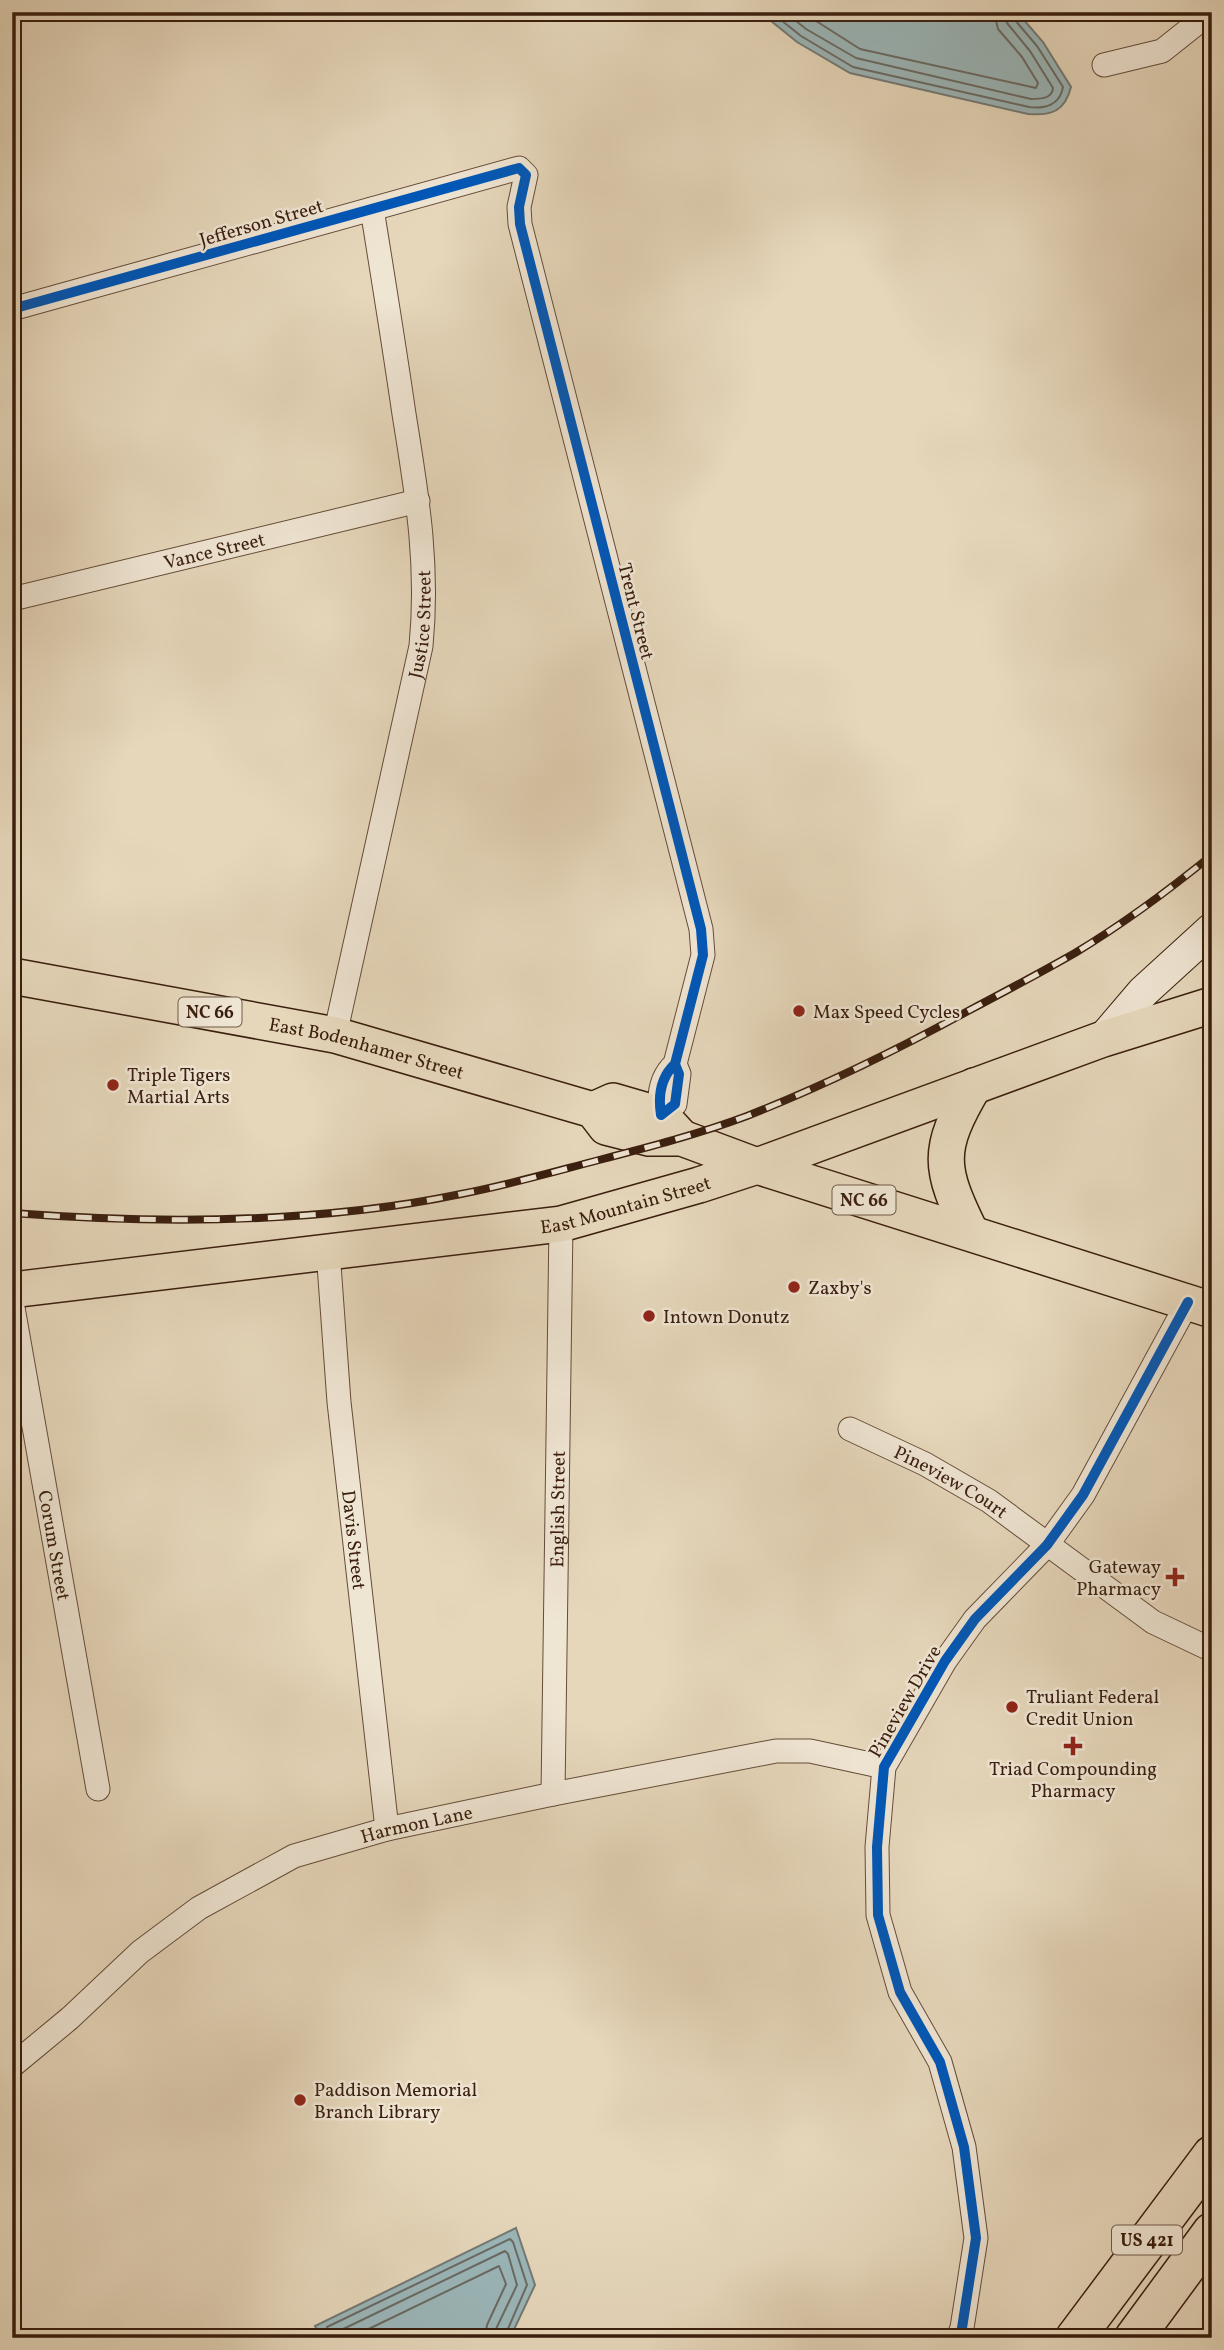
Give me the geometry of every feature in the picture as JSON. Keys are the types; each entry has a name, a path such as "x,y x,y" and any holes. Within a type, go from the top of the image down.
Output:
{"highway":[{"name":"US 421","path":"1075,2338 1212,2155"},
{"name":"US 421","path":"1133,2338 1212,2232"}],"main road":[{"name":"East Bodenhamer Street","path":"12,976 335,1035 593,1111 606,1127 649,1138 672,1126 757,1166"},
{"name":"East Mountain Street","path":"12,1290 561,1224 757,1166 1103,1040 1212,1005"},
{"path":"971,1233 951,1194 946,1156 957,1115 974,1086"},
{"name":"NC 66","path":"757,1166 1200,1306"}],"street":[{"path":"1104,65 1162,51 1211,12"},
{"name":"Jefferson Street","path":"12,309 519,168"},
{"name":"Trent Street","path":"519,168 526,175 519,208 520,224 701,929 703,955 675,1065 679,1074 672,1126"},
{"name":"Justice Street","path":"335,1035 421,646 425,602 425,566 418,501 372,209"},
{"name":"Vance Street","path":"12,599 418,501"},
{"path":"1103,1040 1143,992 1212,929"},
{"name":"English Street","path":"553,1794 561,1224"},
{"name":"Davis Street","path":"328,1251 340,1402 387,1829"},
{"name":"Corum Street","path":"12,1302 98,1789"},
{"name":"Pineview Drive","path":"958,2338 962,2328 976,2238 964,2147 954,2105 940,2062 900,1992 878,1915 877,1847 884,1768 945,1661 968,1629 1047,1545 1083,1495 1200,1306"},
{"name":"Pineview Court","path":"850,1429 925,1464 989,1501 1153,1622 1212,1650"},
{"name":"Harmon Lane","path":"12,2066 70,2018 140,1952 199,1908 293,1856 387,1829 776,1751 810,1751 884,1768"}],"water":[{"path":"760,12 1017,12 1043,42 1071,87 1061,107 1051,113 1028,114 850,73 797,42"},
{"path":"516,2228 535,2285 510,2338 321,2338 315,2326"}],"railway":[{"path":"12,1213 181,1220 351,1211 496,1187 692,1134 747,1116 832,1080 914,1040 1075,953 1162,894 1212,855"}],"cycle path":[{"path":"12,309 519,168 526,175 519,207 520,224 701,929 703,955 675,1064 666,1075 662,1087 661,1115 675,1104 679,1074 675,1064"},
{"path":"958,2338 962,2328 976,2238 964,2147 940,2062 900,1992 878,1915 877,1847 884,1767 945,1661 975,1619 1047,1545 1083,1495 1188,1302"}],"place":[{"name":"Max Speed Cycles","path":"799,1011"},
{"name":"Triple Tigers Martial Arts","path":"113,1085"},
{"name":"Zaxby's","path":"794,1287"},
{"name":"Intown Donutz","path":"649,1316"},
{"name":"Gateway Pharmacy","path":"1175,1577"},
{"name":"Truliant Federal Credit Union","path":"1012,1707"},
{"name":"Triad Compounding Pharmacy","path":"1073,1746"},
{"name":"Paddison Memorial Branch Library","path":"300,2100"}]}
